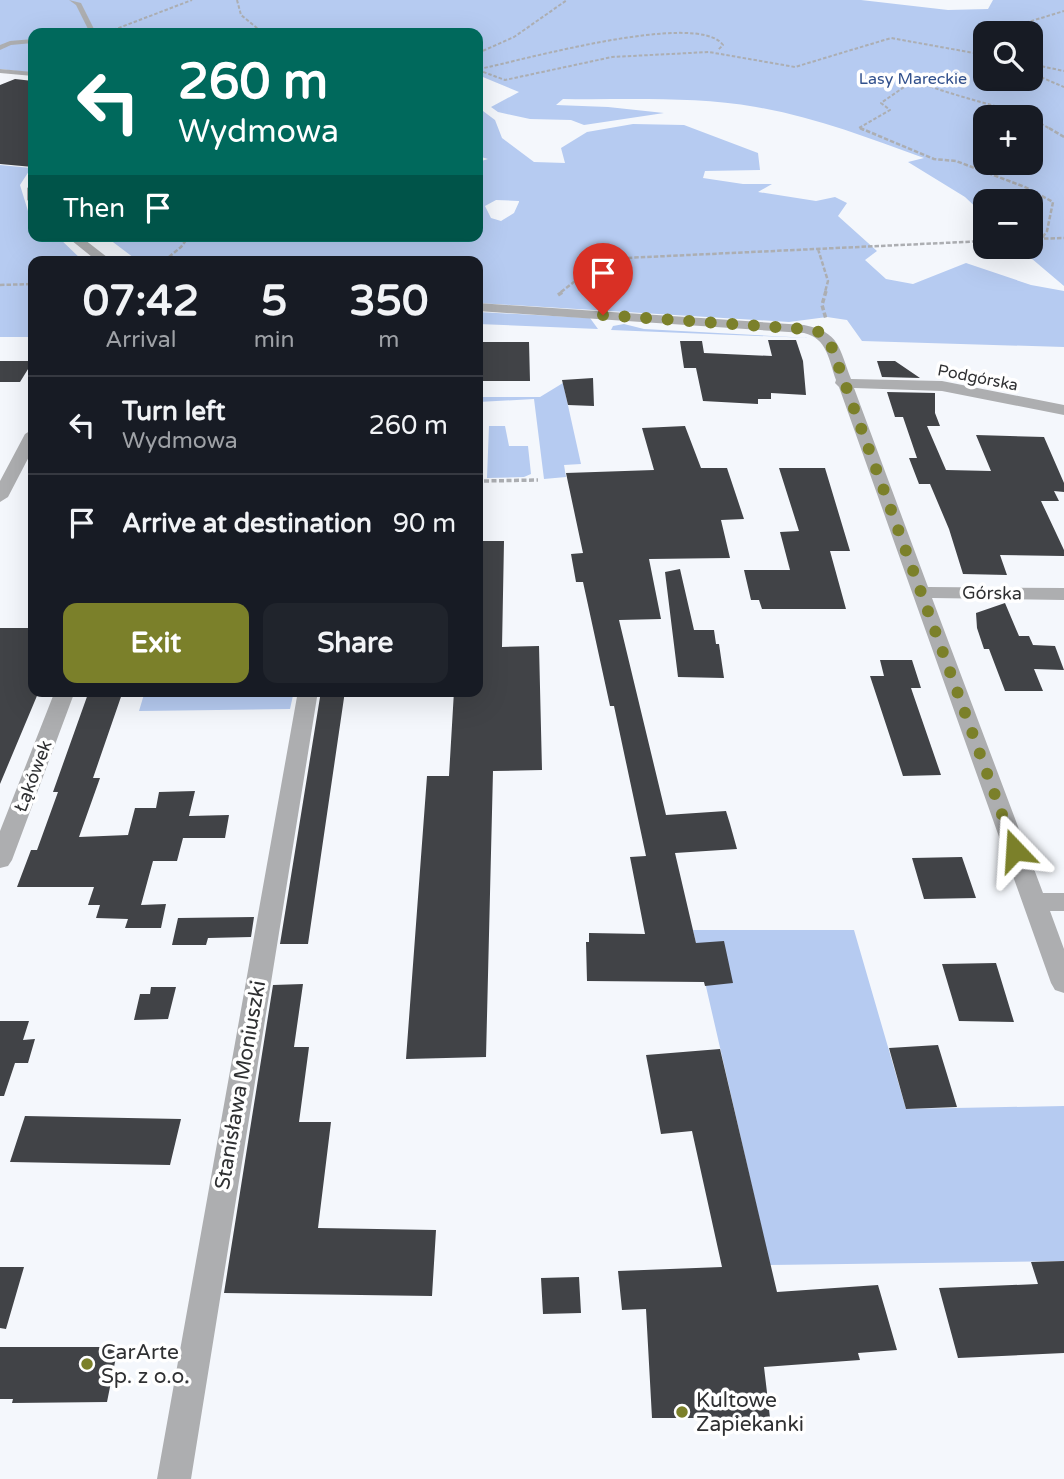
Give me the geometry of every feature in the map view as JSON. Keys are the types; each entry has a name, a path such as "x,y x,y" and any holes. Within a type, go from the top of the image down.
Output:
{"street":[{"path":"80,242 99,256"},
{"path":"483,307 786,327 824,336 1064,983"},
{"name":"Podgórska","path":"842,383 942,386 1064,410"},
{"path":"0,497 28,444"},
{"name":"Górska","path":"920,592 1064,594"},
{"name":"Łąkówek","path":"0,860 63,697"},
{"name":"Stanisława Moniuszki","path":"174,1479 307,697"},
{"path":"1034,902 1064,902"}],"lane":[{"path":"72,0 79,4 91,28"},
{"path":"0,48 10,43 28,41"},
{"path":"0,71 28,74"}],"path":[{"path":"163,10 165,0"},
{"path":"118,28 192,0"},
{"path":"237,0 241,15 253,28"},
{"path":"483,51 514,37 567,0"},
{"path":"1031,21 1064,11"},
{"path":"483,68 616,37 646,34 690,33 718,37 723,46 720,50 709,52 612,57 505,80 483,71"},
{"path":"709,52 795,67 891,38 973,53"},
{"path":"1043,67 1064,71"},
{"path":"1043,78 1064,87"},
{"path":"973,167 956,161 934,159 859,128 890,110 881,103 914,80 940,92 996,105"},
{"path":"1043,125 1064,137"},
{"path":"994,175 1025,189"},
{"path":"1043,197 1053,202 1043,236"},
{"path":"1043,238 1064,237"},
{"path":"169,256 184,242"},
{"path":"537,311 604,259 973,242"},
{"path":"818,249 828,281 822,305 827,323 824,336"},
{"path":"0,285 28,284"},
{"path":"484,481 538,480"}],"green space":[{"name":"Lasy Mareckie","path":"0,0 861,0 948,10 988,9 993,0 1064,0 1064,286 1032,259 1043,259 1043,189 973,189 973,205 908,162 924,158 820,122 756,107 660,99 563,99 556,105 664,113 584,125 571,120 530,119 498,112 491,107 519,92 483,77 483,28 28,28 28,72 0,69"},
{"path":"483,111 495,120 502,138 534,162 565,163 561,148 587,132 633,124 684,125 758,153 760,170 705,171 703,178 743,184 772,184 758,192 816,201 835,197 847,203 838,216 877,251 865,260 886,279 913,284 966,263 1031,285 1064,291 1064,347 862,341 847,320 827,317 789,322 483,303 483,256 131,256 113,242 483,242 483,160 488,159 483,158","holes":["496,200 519,201 514,213 501,221 491,218 485,206"]},
{"path":"0,165 28,168 20,185 28,211 28,242 63,242 78,256 28,256 28,337 0,337"},
{"path":"483,312 590,318 598,329 483,324"},
{"path":"624,324 644,329 810,338 611,330 613,326"},
{"path":"563,383 581,464 564,465 566,477 544,479 534,399 483,402 483,397 540,397"},
{"path":"489,426 505,426 509,446 528,446 531,474 524,477 487,478"},
{"path":"143,697 293,697 290,709 139,711"},
{"path":"693,930 854,930 906,1109 1064,1106 1064,1261 770,1265"}],"building":[{"path":"15,79 28,80 28,167 0,164 0,85"},
{"path":"768,340 796,340 803,361 806,395 771,393 771,399 758,399 758,404 703,401 696,368 684,368 680,341 702,341 704,353 772,356"},
{"path":"483,342 529,342 530,381 483,381"},
{"path":"0,361 28,361 28,369 20,382 0,382"},
{"path":"877,361 895,361 920,378 882,377"},
{"path":"593,378 594,406 568,405 562,380"},
{"path":"887,392 935,393 935,413 940,426 927,426 946,470 991,471 976,435 1044,437 1064,483 1064,492 1054,491 1059,501 1041,501 1064,550 1064,556 1000,555 1007,575 963,574 949,529 930,484 919,484 909,458 917,458 903,417 895,417"},
{"path":"685,426 701,468 727,468 744,519 721,520 730,558 649,559 661,619 619,620 666,815 726,811 737,849 675,853 696,943 724,941 733,983 705,986 704,982 587,981 586,942 589,942 589,933 645,934 630,857 646,856 614,706 610,706 583,582 576,582 571,554 583,553 566,473 654,470 642,428"},
{"path":"779,468 825,468 850,551 830,551 846,609 762,609 759,600 751,600 744,570 790,570 780,532 799,531"},
{"path":"483,541 504,541 502,647 539,646 542,770 493,771 486,1057 406,1059 427,776 449,776 454,697 483,697"},
{"path":"680,569 694,630 714,630 724,678 678,677 665,572"},
{"path":"1005,603 1019,636 1029,636 1033,645 1055,646 1064,670 1034,669 1043,691 1005,691 989,649 984,649 977,628 976,613"},
{"path":"0,628 28,628 28,697 36,697 0,784"},
{"path":"880,660 912,660 921,688 911,688 941,775 903,776 870,676 884,676"},
{"path":"87,697 121,697 93,778 100,778 79,837 128,835 135,808 156,808 159,792 195,791 189,816 229,815 225,838 183,838 177,861 153,861 141,905 166,904 161,928 125,928 128,919 96,918 100,905 88,905 94,887 17,887 31,850 37,850 58,792 53,792"},
{"path":"320,697 344,697 308,944 280,944"},
{"path":"962,857 976,898 924,899 912,858"},
{"path":"254,917 251,937 208,938 206,945 172,945 178,918"},
{"path":"996,963 1014,1022 959,1021 942,964"},
{"path":"303,984 294,1047 309,1047 299,1122 331,1122 318,1228 436,1230 432,1296 224,1293 273,985"},
{"path":"151,987 176,987 168,1019 134,1020 140,994 150,994"},
{"path":"0,1021 29,1021 23,1040 35,1039 28,1063 15,1063 4,1096 0,1096"},
{"path":"938,1045 957,1107 906,1109 889,1048"},
{"path":"720,1049 777,1292 878,1285 897,1350 858,1353 860,1360 764,1367 770,1418 652,1418 646,1309 622,1310 618,1271 722,1267 692,1131 661,1134 646,1055"},
{"path":"25,1116 181,1119 170,1165 10,1162"},
{"path":"1064,1261 1064,1353 958,1358 939,1288 1038,1284 1031,1262"},
{"path":"0,1267 24,1267 6,1329 0,1328"},
{"path":"579,1277 581,1313 543,1314 541,1278"},
{"path":"0,1347 118,1347 107,1402 12,1403 13,1399 0,1399"}],"place":[{"name":"CarArte Sp. z o.o.","path":"87,1364"},
{"name":"Kultowe Zapiekanki","path":"682,1412"}],"route":[{"path":"603,315 804,329 819,332 829,340 1015,850"}]}
